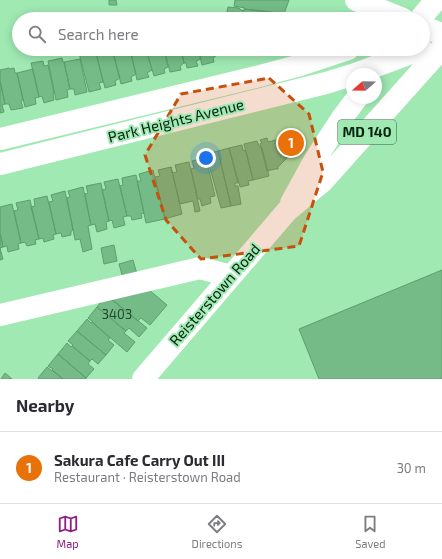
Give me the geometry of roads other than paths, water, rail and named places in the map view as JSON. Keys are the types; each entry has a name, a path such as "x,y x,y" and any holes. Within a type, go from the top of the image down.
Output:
{"main road":[{"path":"356,0 386,12"},
{"path":"430,30 442,34"},
{"path":"430,46 442,41"},
{"name":"Reisterstown Road","path":"143,379 287,211 323,181 442,48"},
{"name":"Park Heights Avenue","path":"0,139 256,77 327,56"},
{"path":"370,68 402,56"},
{"name":"Park Heights Avenue","path":"0,164 326,84 346,77"},
{"name":"Reisterstown Road","path":"287,211 314,160 352,104"},
{"path":"0,315 200,268 231,276"}],"place":[{"name":"Sakura Cafe Carry Out III","path":"291,143"}]}
